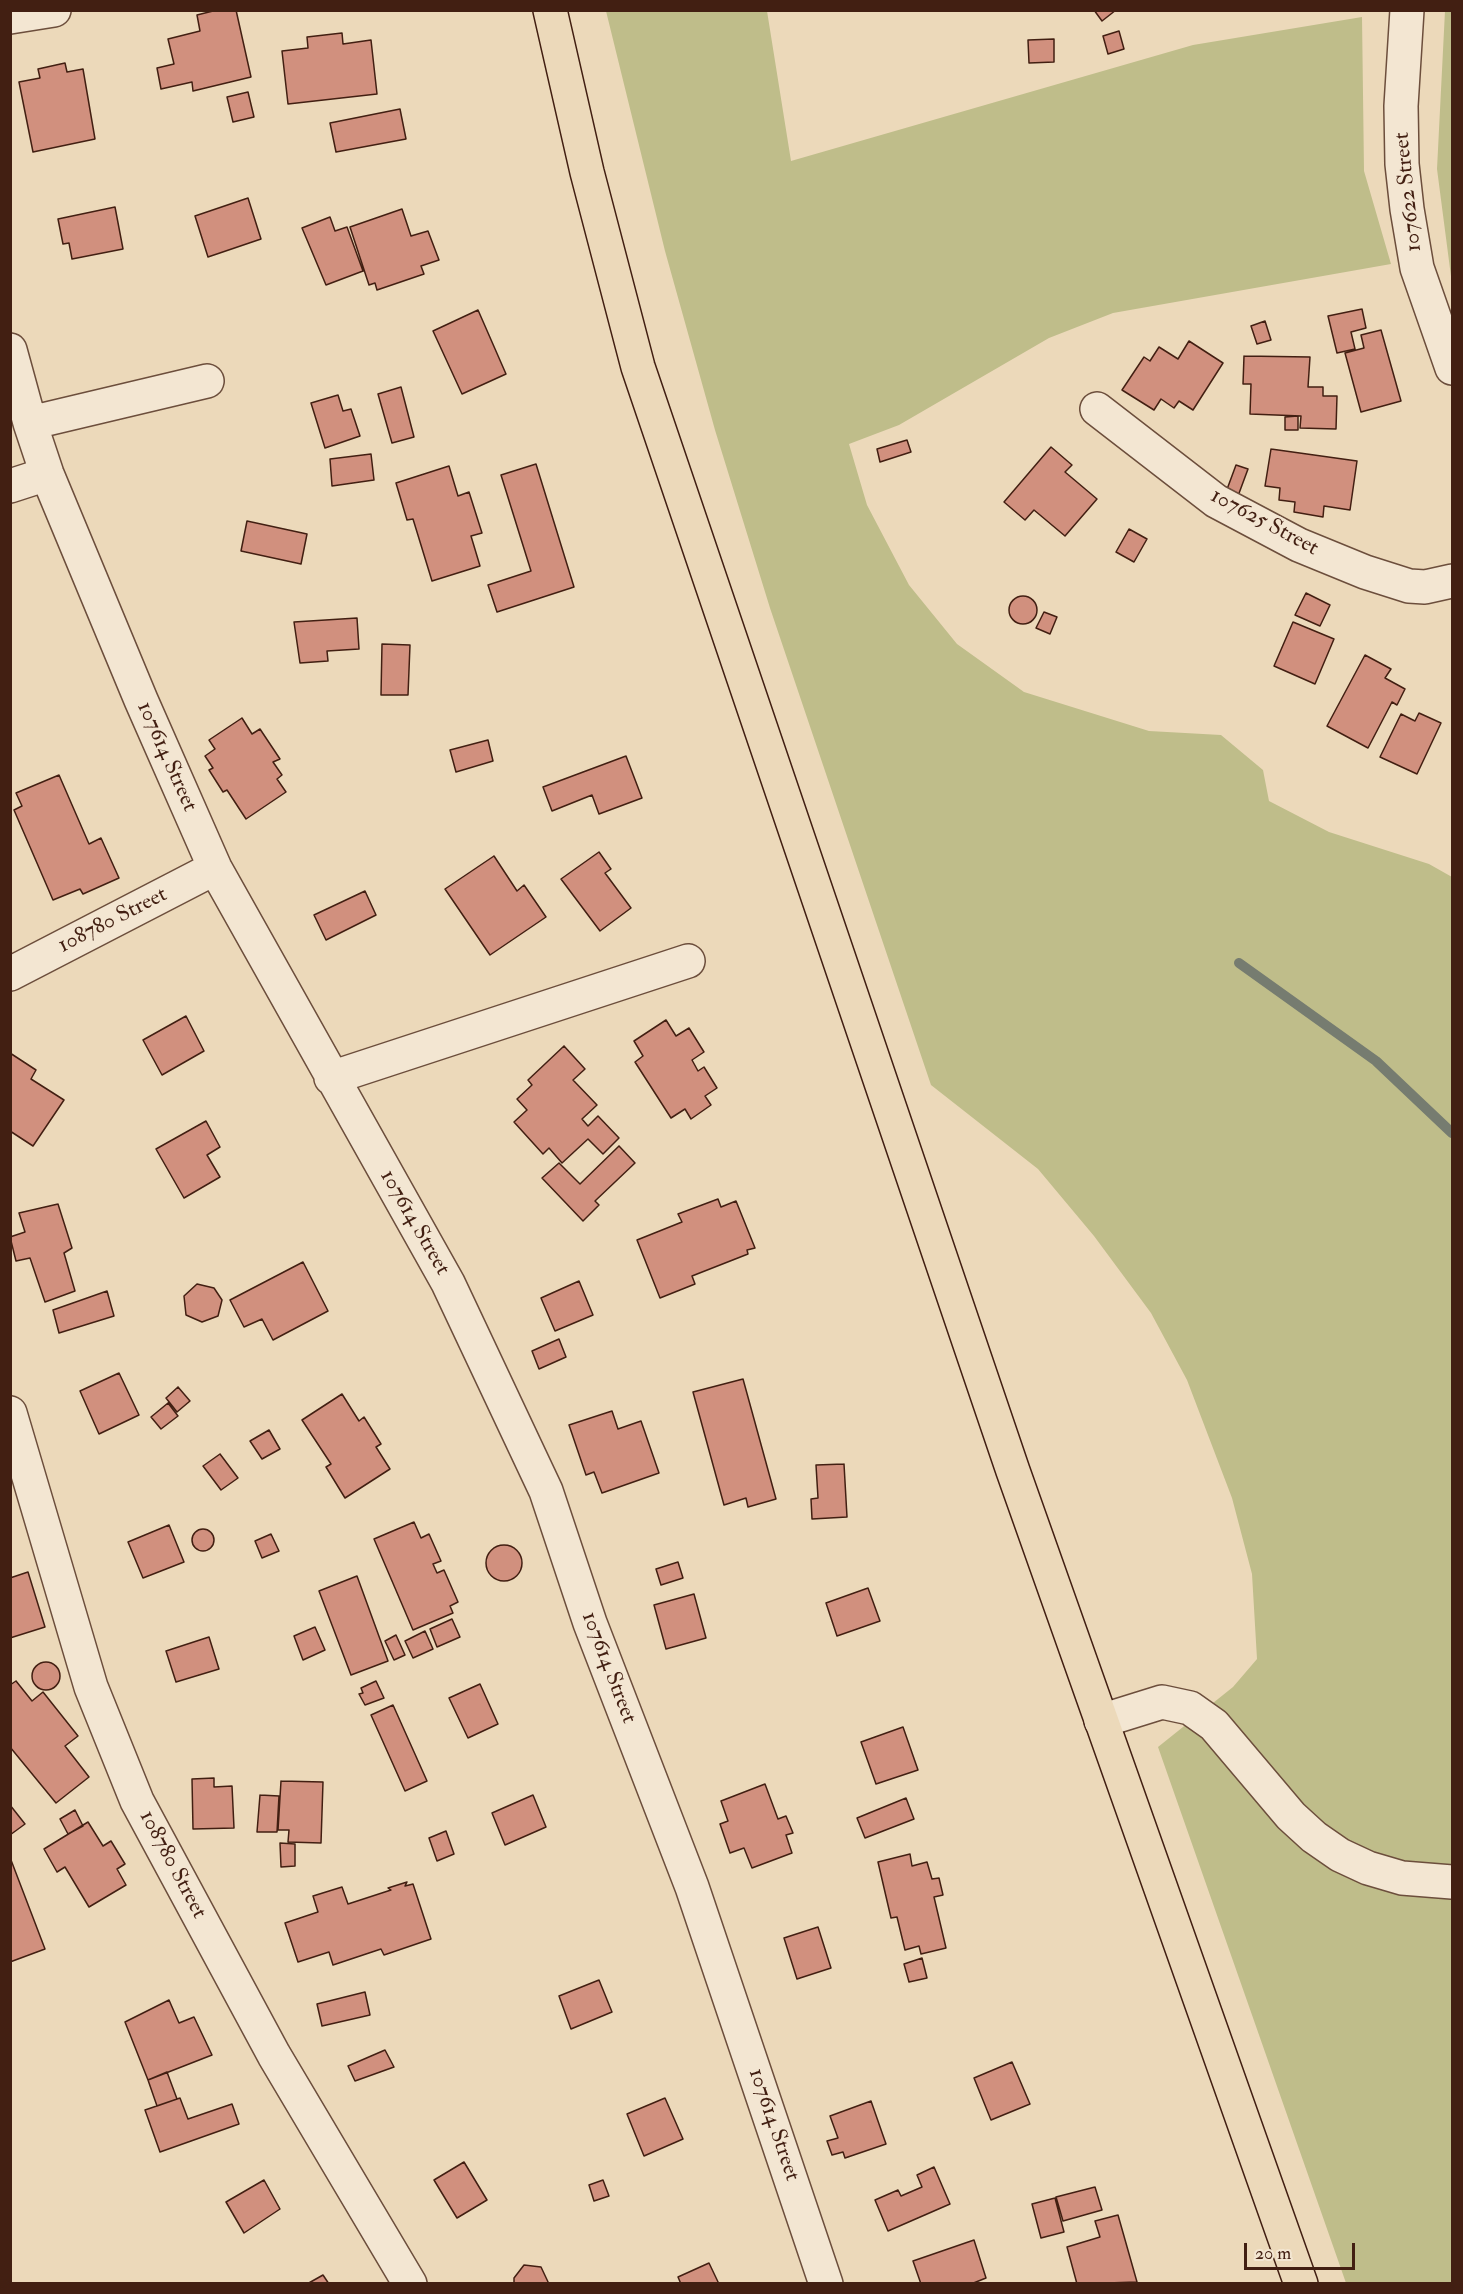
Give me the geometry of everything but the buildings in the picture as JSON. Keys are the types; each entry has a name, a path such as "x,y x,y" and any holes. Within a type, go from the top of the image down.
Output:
{"main road":[{"path":"550,10 587,172 638,368 1013,1471 1301,2283"}],"street":[{"path":"10,17 54,10"},
{"name":"107622 Street","path":"1407,10 1401,106 1402,164 1407,209 1418,268 1452,368"},
{"name":"107614 Street","path":"10,350 47,474 141,700 215,868 448,1283 546,1491 590,1623 692,1887 826,2283"},
{"path":"30,423 207,381"},
{"name":"107625 Street","path":"1097,410 1216,501 1299,545 1365,572 1409,586 1452,581"},
{"path":"10,486 47,474"},
{"name":"108780 Street","path":"10,974 215,868"},
{"path":"332,1078 687,961"},
{"name":"108780 Street","path":"10,1413 91,1687 137,1801 274,2055 410,2283"},
{"path":"1101,1721 1162,1702 1190,1708 1214,1725 1291,1816 1314,1837 1340,1855 1368,1868 1402,1878 1452,1882"}],"shaded area":[{"path":"606,11 767,11 791,161 1193,45 1362,17 1364,171 1391,264 1113,313 1049,338 899,425 849,444 867,505 909,585 957,644 1024,692 1149,731 1221,735 1263,770 1269,801 1329,832 1429,864 1452,877 1452,2283 1346,2283 1158,1747 1233,1687 1257,1659 1252,1574 1232,1498 1187,1380 1151,1313 1094,1236 1038,1169 931,1085 770,608 715,430 665,251"},
{"path":"1445,11 1452,11 1452,284 1437,169"}],"waterway":[{"path":"1239,963 1376,1061 1452,1133"}]}
